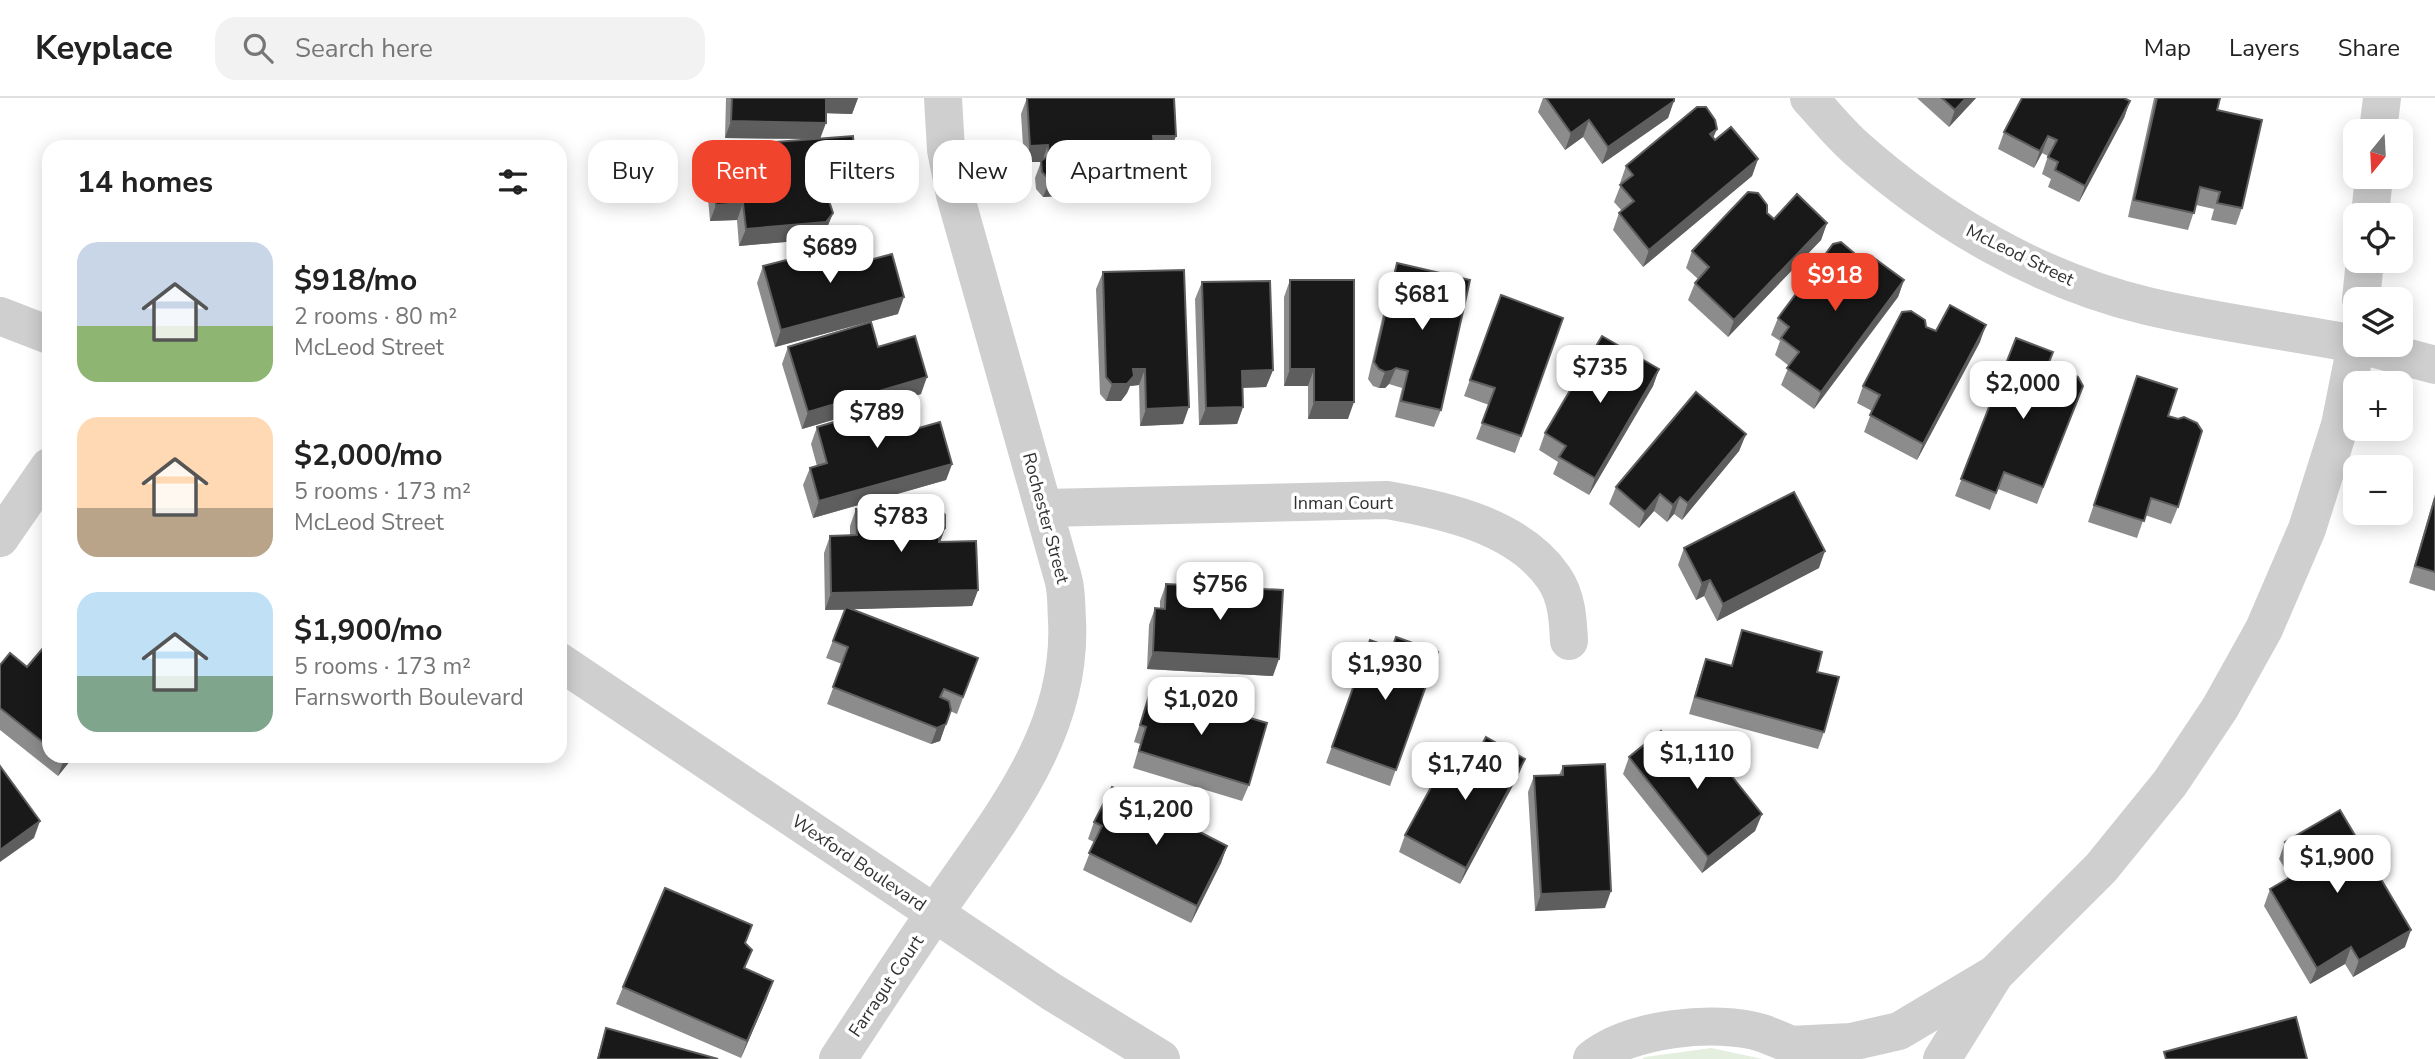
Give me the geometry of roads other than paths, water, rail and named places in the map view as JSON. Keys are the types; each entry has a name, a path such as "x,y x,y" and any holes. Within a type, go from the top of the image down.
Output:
{"street":[{"name":"Rochester Street","path":"934,914 1020,789 1045,741 1062,690 1068,640 1065,586 955,195 946,150 943,98"},
{"name":"McLeod Street","path":"1809,98 1855,148 1917,199 1985,242 2058,277 2146,306 2343,341"},
{"path":"2379,119 2382,98"},
{"path":"0,316 42,332"},
{"path":"1942,1059 1995,974 2101,868 2170,783 2220,708 2264,629 2307,529 2340,425 2354,357"},
{"name":"McLeod Street","path":"2405,357 2435,365"},
{"path":"0,538 42,477"},
{"name":"Inman Court","path":"1045,508 1387,500 1440,509 1492,528 1534,555 1555,579 1567,610 1569,641"},
{"name":"Wexford Boulevard","path":"567,667 1052,992 1161,1059"},
{"name":"Farragut Court","path":"838,1059 934,914"},
{"path":"1592,1059 1599,1053 1650,1032 1706,1026 1761,1033 1805,1052 1899,1031 1995,974"}]}
